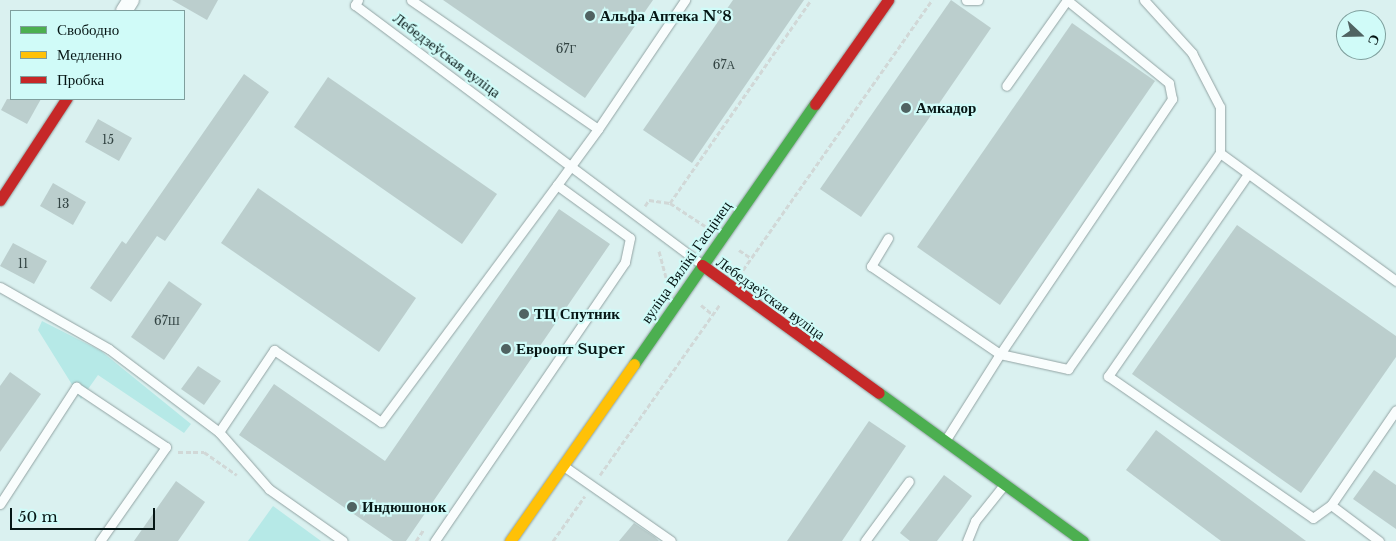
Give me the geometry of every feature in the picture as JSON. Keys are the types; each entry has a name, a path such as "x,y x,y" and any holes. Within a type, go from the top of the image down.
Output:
{"main road":[{"name":"вуліца Вялікі Гасцінец","path":"510,541 888,0"},
{"path":"0,200 65,100"},
{"name":"Лебедзеўская вуліца","path":"702,265 1003,486 1083,541"}],"lane":[{"path":"411,0 598,129"},
{"path":"219,432 274,350 381,422 598,129 685,0"},
{"path":"966,0 978,0"},
{"path":"944,443 1000,354 1172,99 1169,83 1067,0 1006,86"},
{"path":"888,238 871,266 1000,354 1068,369 1220,153 1220,107 1192,53 1144,0"},
{"name":"Лебедзеўская вуліца","path":"354,2 702,265"},
{"path":"1220,153 1396,280"},
{"path":"1248,174 1108,376 1313,518 1331,505 1396,410"},
{"path":"435,541 629,252 630,238 624,231 557,185"},
{"path":"0,287 109,349 219,432 269,489 343,541"},
{"path":"0,504 76,387 166,447 100,541"},
{"path":"563,465 591,487 671,541"},
{"path":"865,541 909,481"},
{"path":"967,541 976,521 1003,486"},
{"path":"1331,505 1379,541"}],"path":[{"path":"554,541 932,0"},
{"path":"163,452 204,452 241,478"}],"shaded area":[{"path":"42,321 101,351 191,424 184,433 98,375 81,399 38,330"},
{"path":"273,506 321,541 248,541"}],"building":[{"path":"172,0 218,0 207,20"},
{"path":"443,0 653,0 585,98"},
{"path":"733,0 804,0 692,163 643,130"},
{"name":"Амкадор","path":"951,0 991,28 861,217 820,189"},
{"path":"1072,23 1155,81 1000,305 917,247"},
{"path":"244,74 269,92 165,241 157,236 111,302 90,288 122,241 126,244"},
{"path":"328,77 497,194 462,244 294,127"},
{"path":"7,99 40,100 27,124 1,110"},
{"path":"98,119 132,138 119,161 85,142"},
{"path":"53,183 86,202 73,225 40,206"},
{"path":"258,188 416,298 379,352 221,243"},
{"name":"ТЦ Спутник","path":"559,209 610,244 406,541 393,541 239,435 274,384 385,461"},
{"path":"1237,225 1396,336 1396,357 1301,493 1132,374"},
{"path":"13,243 47,261 34,284 0,266"},
{"path":"169,281 202,304 164,360 131,337"},
{"path":"198,366 221,381 204,405 181,389"},
{"path":"10,372 41,394 0,452 0,386"},
{"path":"869,421 906,446 842,541 787,541"},
{"path":"1156,430 1306,541 1221,541 1126,470"},
{"path":"1374,470 1396,485 1396,529 1353,499"},
{"path":"944,475 972,496 937,541 910,541 900,533"},
{"path":"176,481 205,502 178,541 134,541"},
{"path":"634,523 655,537 659,541 619,541"}],"traffic: fast":[{"path":"634,364 815,104"},
{"path":"879,393 1083,541"}],"traffic: slow":[{"path":"510,541 634,364"}],"traffic: jam":[{"path":"815,104 888,0"},
{"path":"0,200 65,100"},
{"path":"702,265 879,393"}],"place":[{"name":"Альфа Аптека №8","path":"590,16"},
{"name":"Амкадор","path":"906,108"},
{"name":"ТЦ Спутник","path":"524,314"},
{"name":"Евроопт Super","path":"506,349"},
{"name":"Индюшонок","path":"352,507"}]}
